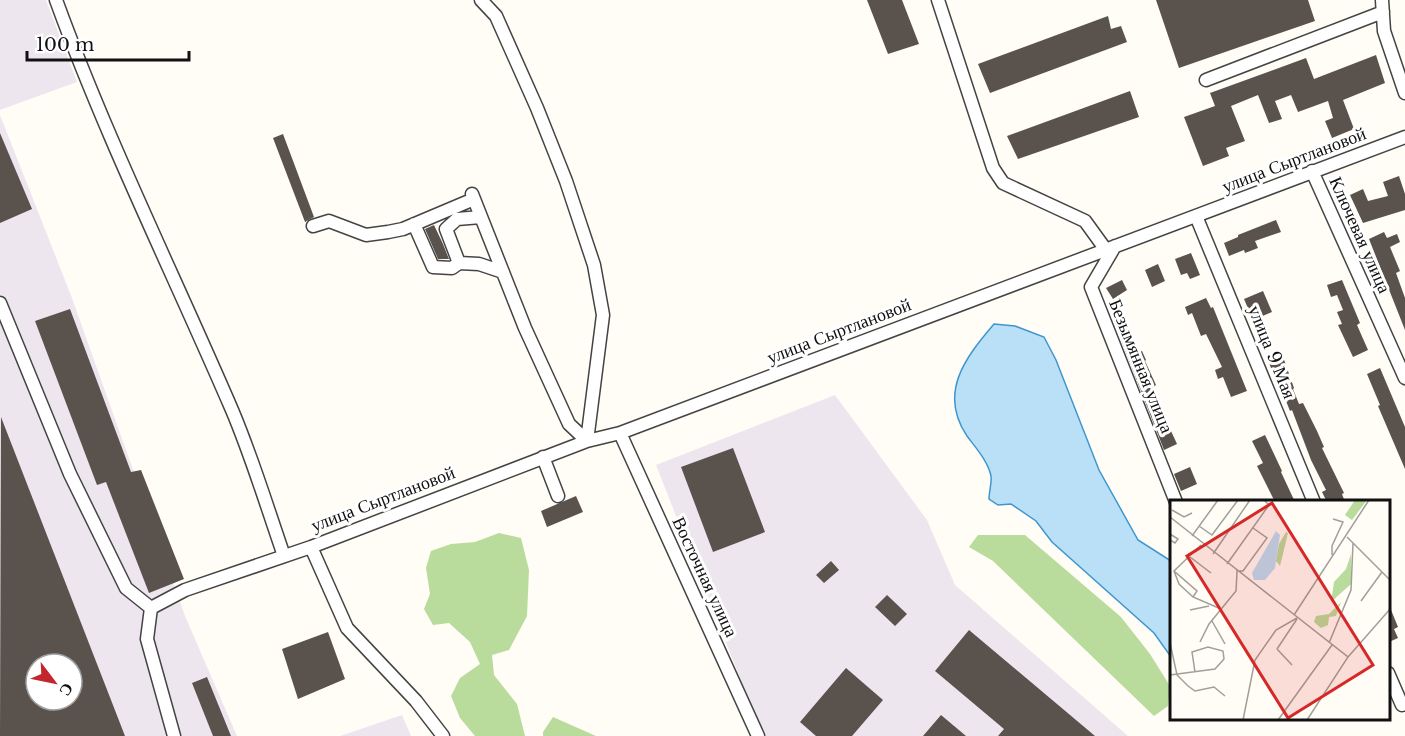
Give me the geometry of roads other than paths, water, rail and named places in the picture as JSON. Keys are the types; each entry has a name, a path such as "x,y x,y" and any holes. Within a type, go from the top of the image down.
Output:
{"street":[{"path":"56,0 70,39 144,213 233,413 284,556"},
{"path":"482,0 496,16 537,108 566,181 594,265 603,315 587,441"},
{"path":"939,0 993,168 1003,183 1085,221 1111,248"},
{"path":"1206,80 1382,6 1384,31 1405,93"},
{"name":"улица Сыртлановой","path":"151,608 185,590 311,547 587,441 620,433 1405,137"},
{"name":"Ключевая улица","path":"1312,171 1405,378"},
{"path":"313,226 328,221 366,235 403,229 473,196 525,328 569,424 587,441"},
{"name":"улица 9 Мая","path":"1196,216 1313,500"},
{"path":"459,263 446,229 457,219 481,217"},
{"path":"414,224 433,267 452,268 459,263 479,264 503,272"},
{"name":"Безымянная улица","path":"1111,248 1090,287 1175,500"},
{"path":"0,303 70,474 126,588 151,608 147,639 174,736"},
{"name":"Восточная улица","path":"620,433 758,736"},
{"path":"543,457 558,496"},
{"path":"311,547 347,628 416,701 443,736"},
{"path":"1390,675 1404,705"}],"water":[{"path":"994,324 1015,326 1044,337 1056,360 1099,470 1138,540 1170,560 1170,656 1154,633 1052,542 1036,521 1011,504 998,505 989,499 991,478 989,470 967,436 955,405 955,391 959,377 973,350"}]}
